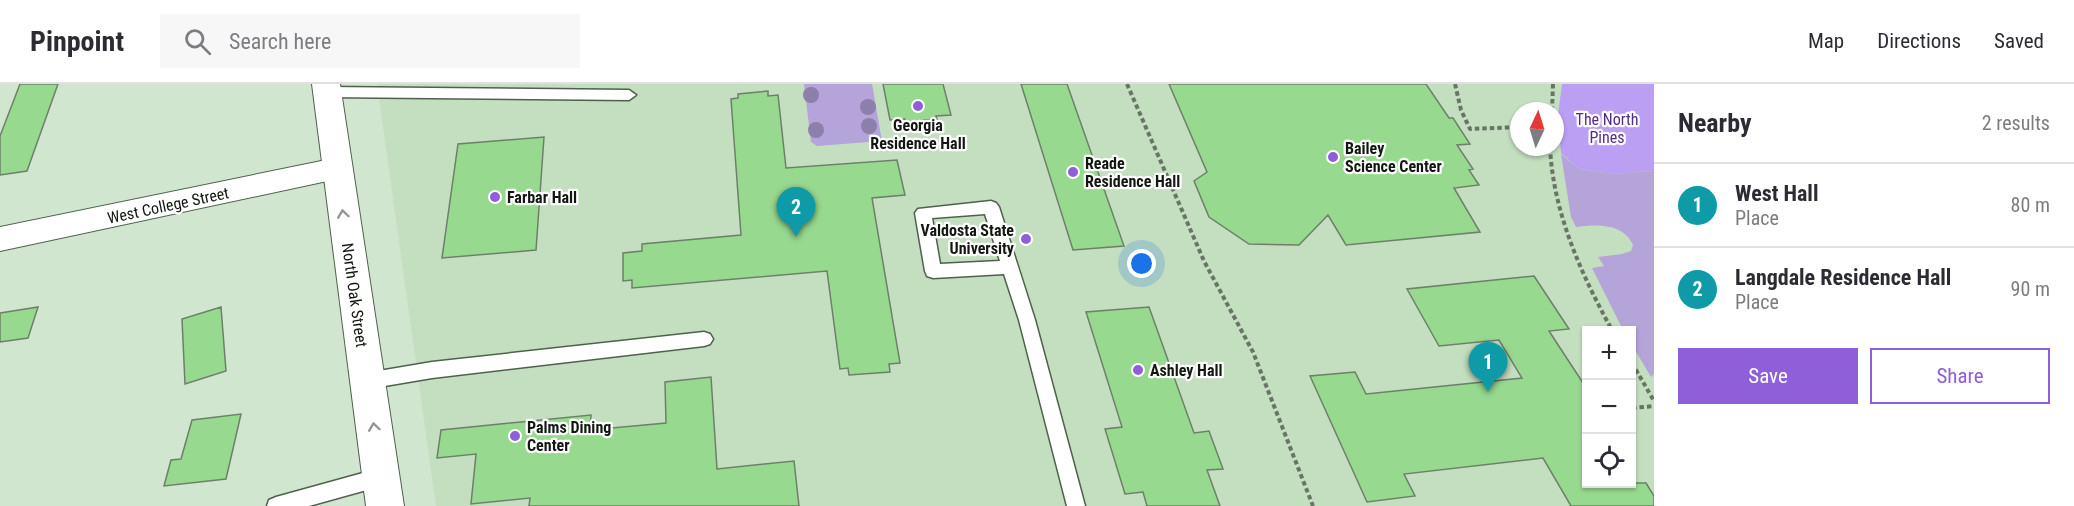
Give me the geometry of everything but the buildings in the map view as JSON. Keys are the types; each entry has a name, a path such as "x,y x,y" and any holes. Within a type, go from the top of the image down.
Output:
{"street":[{"name":"North Oak Street","path":"326,88 383,491"},
{"name":"West College Street","path":"0,239 336,169"}],"lane":[{"path":"326,88 629,95"},
{"path":"1010,267 933,271 923,213 991,207 1027,320 1076,506"},
{"path":"367,381 432,370 704,339"},
{"path":"276,506 383,491"}],"path":[{"path":"1127,84 1204,261 1253,352 1313,506"},
{"path":"1455,84 1461,111 1470,129 1510,127"},
{"path":"1552,102 1553,84"},
{"path":"1550,156 1570,243 1610,326"},
{"path":"1636,370 1654,401"},
{"path":"1636,408 1654,406"}],"shaded area":[{"name":"Valdosta State University","path":"377,84 1654,84 1654,506 436,506"},
{"path":"804,84 872,84 882,141 817,146 811,142"},
{"path":"1561,156 1579,169 1612,174 1654,171 1654,374 1651,377 1636,352 1636,326 1621,326 1592,268 1604,266 1598,257 1631,251 1633,245 1623,232 1592,225 1576,227 1571,217"}],"green space":[{"name":"The North Pines","path":"1562,84 1654,84 1654,171 1612,174 1579,169 1564,156 1564,102 1560,102"}],"place":[{"name":"Georgia Residence Hall","path":"918,106"},
{"name":"Bailey Science Center","path":"1333,157"},
{"name":"Reade Residence Hall","path":"1073,172"},
{"name":"Farbar Hall","path":"495,197"},
{"name":"Langdale Residence Hall","path":"796,237"},
{"name":"Valdosta State University","path":"1026,239"},
{"name":"Ashley Hall","path":"1138,370"},
{"name":"West Hall","path":"1488,392"},
{"name":"Palms Dining Center","path":"515,436"}]}
